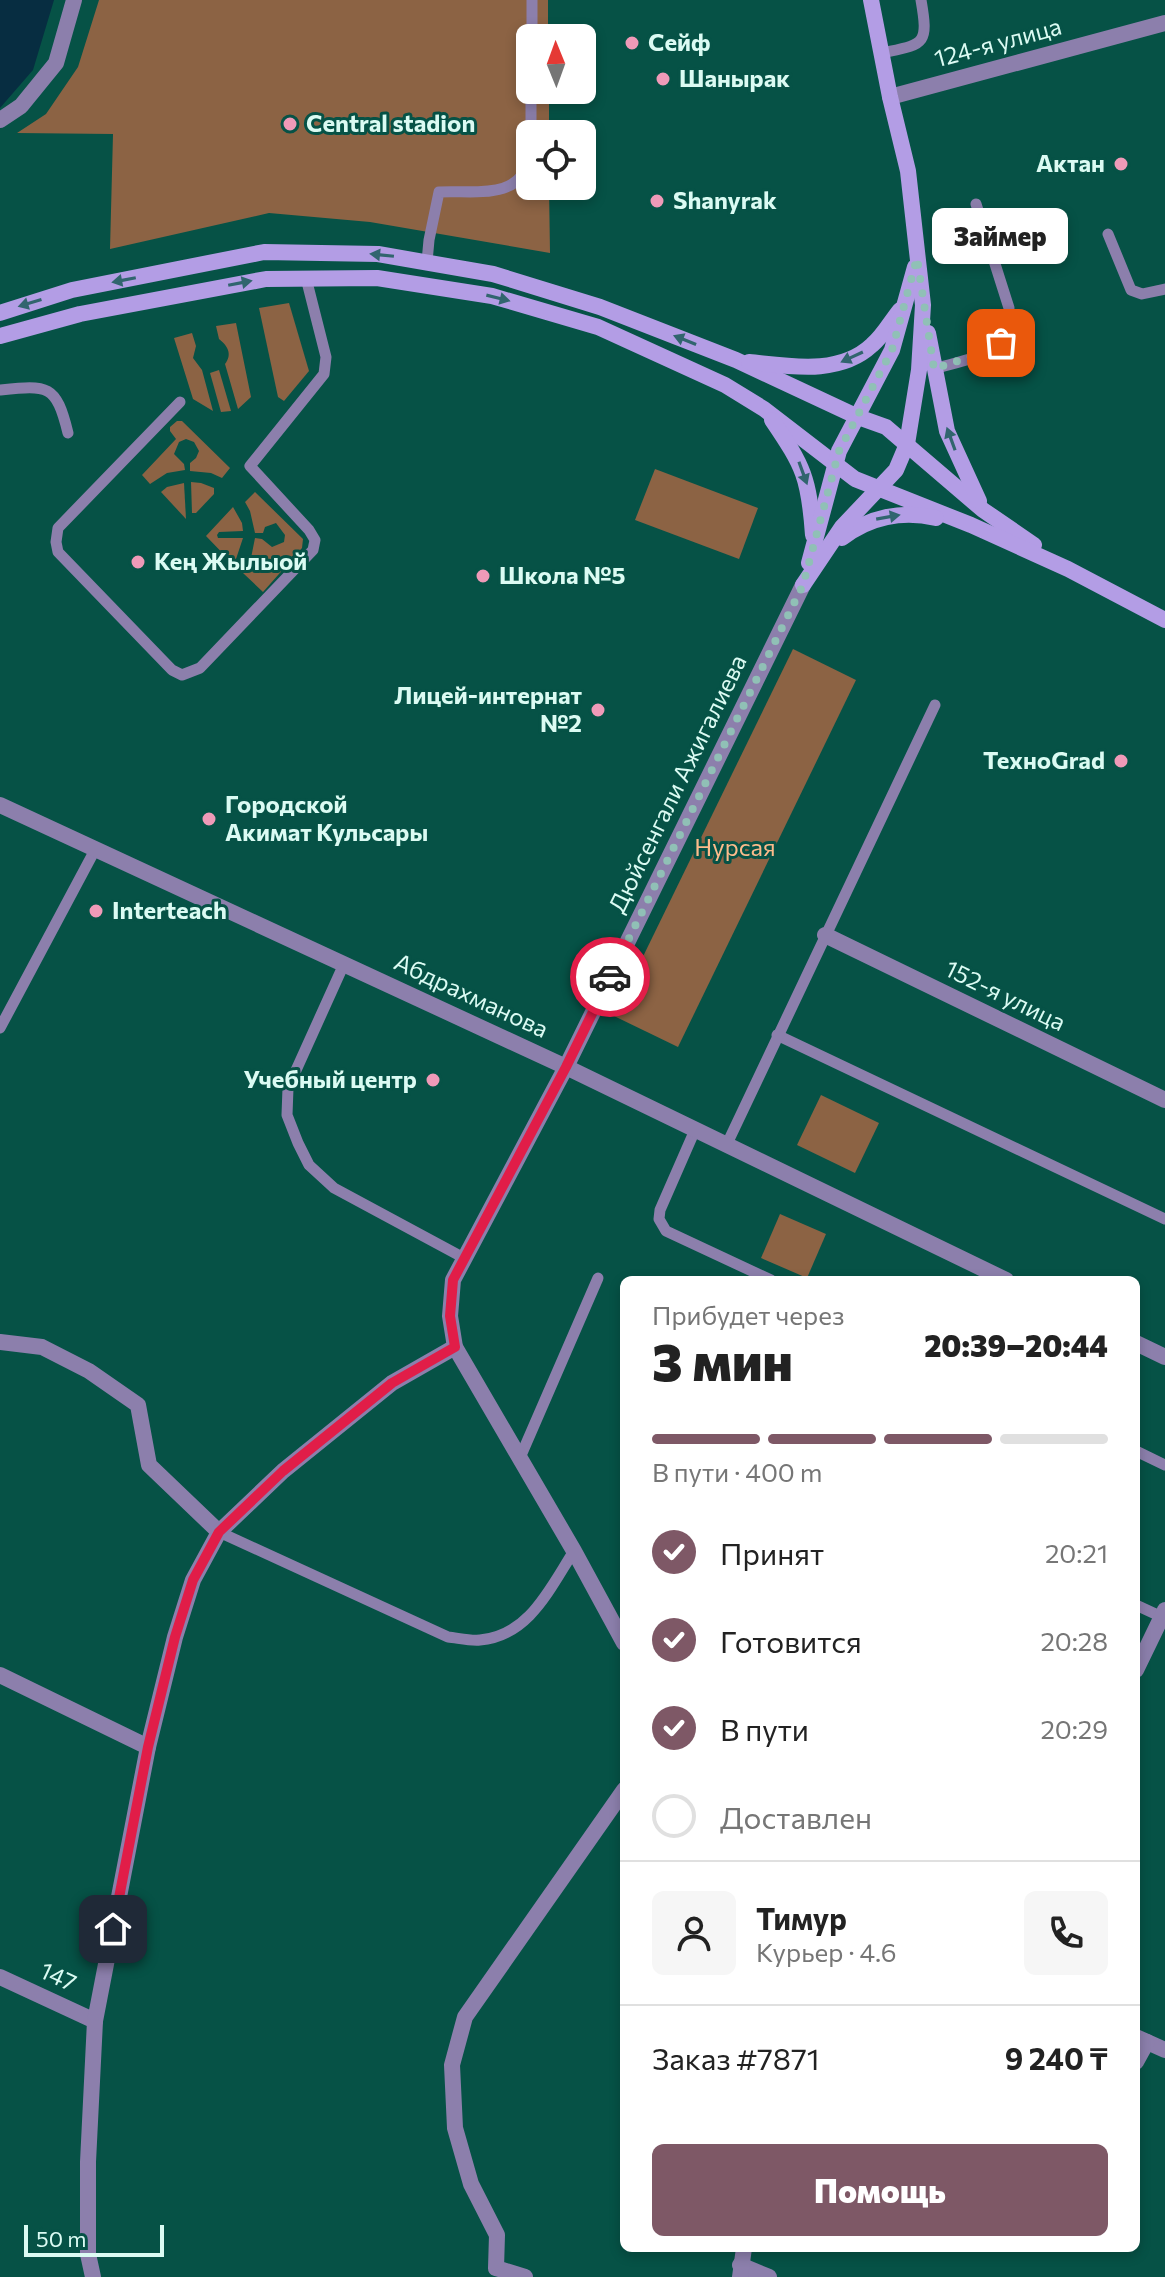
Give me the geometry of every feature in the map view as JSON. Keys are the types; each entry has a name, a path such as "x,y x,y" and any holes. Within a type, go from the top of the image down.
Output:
{"street":[{"path":"0,120 21,106 56,63 74,0"},
{"path":"871,0 908,171 923,305 947,431 983,510"},
{"name":"124-я улица","path":"890,97 1165,23"},
{"path":"0,313 72,290 264,252 378,254 493,274 600,307 736,360 886,427 983,510 1068,569"},
{"path":"835,465 843,440 892,350 917,258"},
{"path":"0,336 80,314 250,281 377,278 492,296 598,327 725,385 764,409 855,479 971,525 1068,569 1165,620"},
{"path":"736,360 816,367 836,364 873,345 906,302"},
{"path":"879,488 896,470 907,444 919,370 923,305"},
{"path":"764,409 796,454 805,473 818,551 858,525 882,517 926,516 971,525"},
{"name":"Дюйсенгали Ажигалиева","path":"620,1636 455,1347 450,1316 453,1280 566,1067 803,585 818,551 835,465"},
{"name":"Дюйсенгали Ажигалиева","path":"818,551 879,488"},
{"name":"Абдрахманова","path":"0,805 566,1067 998,1276"},
{"name":"152-я улица","path":"825,935 1165,1100"},
{"path":"0,1342 42,1347 89,1371 138,1405 149,1465 219,1532"},
{"path":"1140,1345 1165,1357"},
{"path":"93,2277 88,2254 88,2162 95,2021 148,1747 175,1637 193,1580 219,1532 283,1471 392,1383 455,1347"},
{"path":"1140,1662 1163,1614"},
{"path":"0,1675 148,1747"},
{"path":"525,2277 496,2268 497,2235 471,2184 455,2128 452,2065 465,2017 620,1796"},
{"name":"147","path":"0,1977 95,2021"},
{"path":"1142,2040 1165,2050"},
{"path":"740,2271 769,2277"}],"lane":[{"path":"532,0 532,24"},
{"path":"882,53 914,46 922,41 926,28 921,0"},
{"path":"427,262 439,192 506,189 516,184"},
{"path":"934,369 1001,343 1008,326 1009,308 976,204"},
{"path":"1108,234 1131,290 1142,294 1165,289"},
{"path":"180,402 58,528 56,542 58,552 172,670 182,675 200,668 313,550 315,540 309,530 250,466 324,374 326,357 306,278"},
{"path":"0,390 33,386 52,392 61,405 68,433"},
{"path":"726,1146 935,705"},
{"path":"0,1028 96,848"},
{"path":"344,964 288,1088 287,1115 298,1143 309,1165 334,1188 464,1258"},
{"path":"777,1035 1165,1219"},
{"path":"695,1130 660,1210 659,1219 666,1231 762,1276"},
{"path":"519,1460 598,1278"},
{"path":"1140,1453 1165,1465"},
{"path":"219,1532 448,1637 478,1640 502,1636 528,1619 574,1551"},
{"path":"1140,1606 1163,1614"}],"green space":[{"name":"Central stadion","path":"99,0 548,0 548,24 516,24 516,104 549,104 549,120 516,120 516,200 549,200 550,253 370,222 269,213 110,249 113,134 17,133 46,114 78,67"},
{"path":"289,303 309,371 284,401 278,397 259,308"},
{"path":"236,323 251,397 238,409 225,364 229,357 228,350 219,339 216,326"},
{"path":"192,333 196,346 193,358 202,370 213,411 193,399 174,338"},
{"path":"219,370 231,411 221,412 210,373"},
{"path":"182,421 230,468 222,478 211,473 190,471 190,463 199,451 194,442 186,439 179,442 174,454 184,464 185,470 167,473 150,484 142,475 176,439 170,427"},
{"path":"655,469 758,508 739,559 635,520"},
{"path":"191,482 214,488 214,494 196,513 192,513"},
{"path":"184,483 186,519 161,492 167,487"},
{"path":"255,492 303,539 302,548 263,592 243,573 250,563 255,538 272,547 284,542 285,535 276,523 265,527 263,533 255,533 245,502"},
{"path":"233,507 243,531 219,532 217,535 218,538 243,538 234,565 206,536"},
{"name":"Нурсая","path":"793,649 856,680 678,1047 614,1016"},
{"path":"821,1095 879,1123 855,1173 797,1145"},
{"path":"780,1214 826,1234 808,1276 761,1258"}],"water":[{"path":"0,0 54,0 33,70 0,108"}],"way so far":[{"path":"610,977 803,585 839,451 892,350 917,258 934,369 1001,343"}],"place":[{"name":"Сейф","path":"632,43"},
{"name":"Шанырак","path":"663,79"},
{"name":"Central stadion","path":"290,124"},
{"name":"Актан","path":"1121,164"},
{"name":"Shanyrak","path":"657,201"},
{"name":"Займер","path":"1001,343"},
{"name":"Кең Жылыой","path":"138,562"},
{"name":"Школа №5","path":"483,576"},
{"name":"Лицей-интернат №2","path":"598,710"},
{"name":"ТехноGrad","path":"1121,761"},
{"name":"Городской Акимат Кульсары","path":"209,819"},
{"name":"Interteach","path":"96,911"},
{"name":"Учебный центр","path":"433,1080"}],"route":[{"path":"113,1929 148,1747 175,1637 193,1580 219,1532 283,1471 392,1383 455,1347 450,1316 453,1280 610,977"}]}
